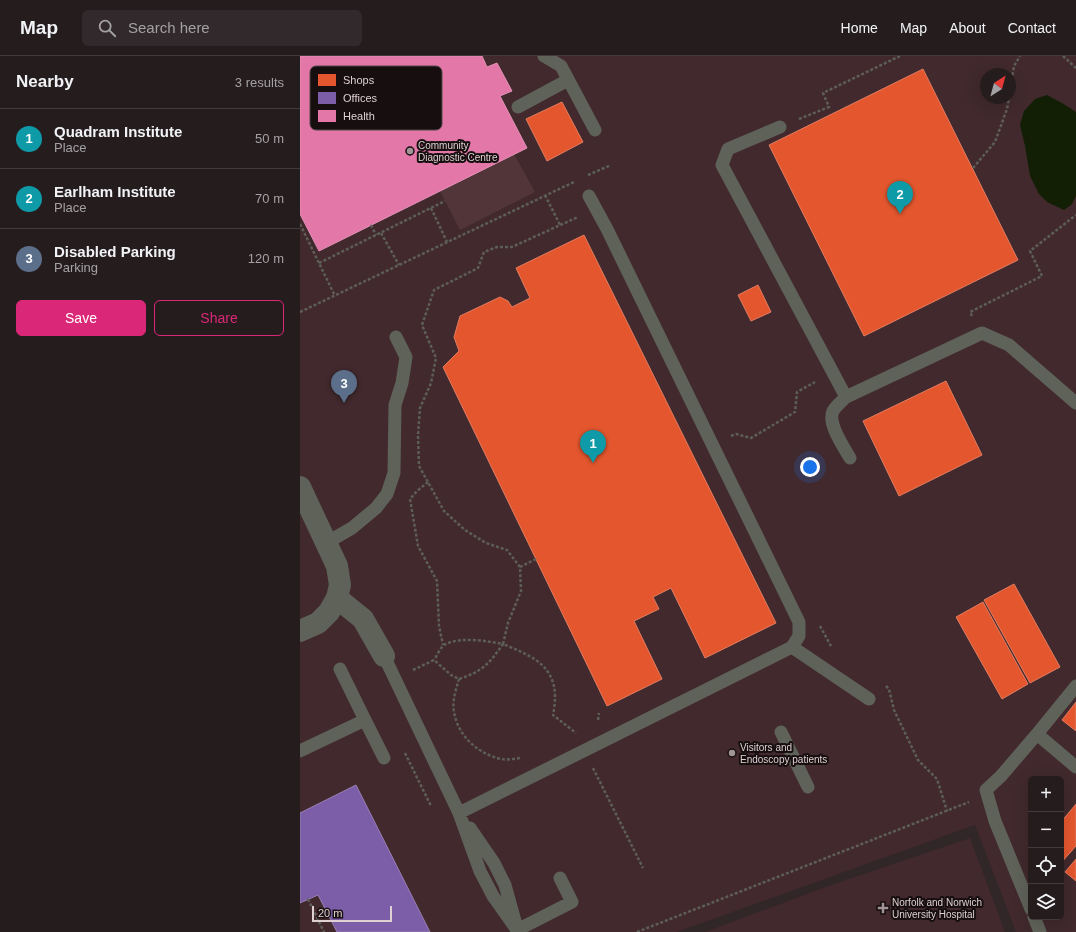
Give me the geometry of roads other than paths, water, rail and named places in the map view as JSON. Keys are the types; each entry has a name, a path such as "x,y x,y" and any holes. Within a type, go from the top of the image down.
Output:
{"street":[{"path":"300,487 337,566 340,585 337,598 329,612 318,623 300,631"},
{"path":"337,598 363,619 384,656"}],"lane":[{"path":"544,56 560,66 595,130"},
{"path":"518,107 568,80"},
{"path":"780,127 728,149 722,165 846,397"},
{"path":"459,813 581,744 792,647 799,636 799,622 607,229 589,196"},
{"path":"850,458 837,435 832,420 833,412 846,397 982,333 1009,345 1076,403"},
{"path":"326,543 352,528 376,508 387,494 394,473 395,405 402,383 406,357 396,337"},
{"path":"792,647 869,699"},
{"path":"384,656 459,813 494,863 505,885 517,930 572,902 560,878"},
{"path":"340,669 384,758"},
{"path":"1028,901 995,821 986,790 1001,776 1038,734 1076,686"},
{"path":"300,751 365,720"},
{"path":"781,732 808,787"},
{"path":"1038,734 1076,767"},
{"path":"1035,920 1040,932"}],"place":[{"name":"Community Diagnostic Centre","path":"410,151"},
{"name":"Earlham Institute","path":"900,214"},
{"name":"Disabled Parking","path":"344,403"},
{"name":"Quadram Institute","path":"593,463"},
{"name":"Visitors and Endoscopy patients","path":"732,753"},
{"name":"Norfolk and Norwich University Hospital","path":"883,908"}]}
